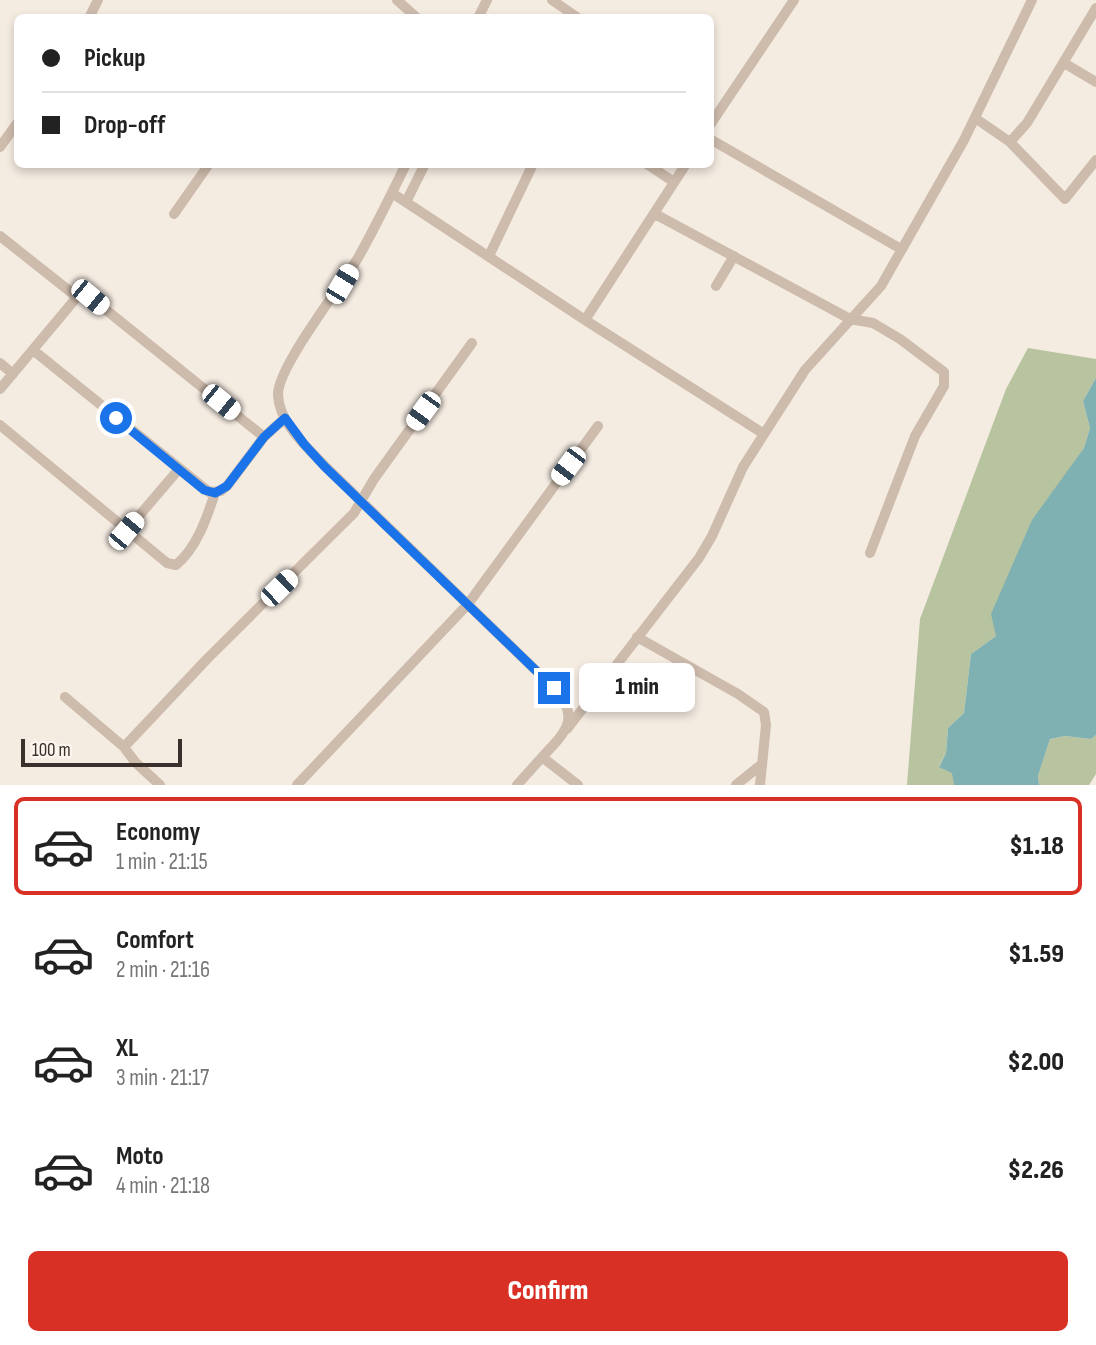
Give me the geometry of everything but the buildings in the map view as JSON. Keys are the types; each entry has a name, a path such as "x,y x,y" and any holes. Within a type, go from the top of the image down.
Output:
{"street":[{"path":"397,0 413,14"},
{"path":"552,0 572,14"},
{"path":"715,107 794,0"},
{"path":"517,785 567,729 699,558 712,536 743,467 805,370 881,286 975,118 1032,0"},
{"path":"1010,142 1027,123 1096,8"},
{"path":"1064,63 1096,82"},
{"path":"975,118 1010,142 1065,199 1096,160"},
{"path":"0,147 14,128"},
{"path":"714,141 901,250"},
{"path":"174,214 206,168"},
{"path":"404,168 359,257 282,376 278,396 285,418 304,444 560,695 569,711 567,729"},
{"path":"406,202 423,168"},
{"path":"488,256 531,168"},
{"path":"653,168 674,182"},
{"path":"585,320 683,168"},
{"path":"393,192 764,435"},
{"path":"655,214 850,319 873,323 940,367 946,379 944,386 915,436 870,553"},
{"path":"0,237 77,297 90,297 264,437"},
{"path":"716,286 734,256"},
{"path":"0,389 77,297"},
{"path":"124,747 198,667 342,526 472,343"},
{"path":"33,350 204,490 215,493"},
{"path":"0,363 13,374"},
{"path":"0,425 126,531 167,563 176,565 204,525 215,493 227,486 264,437 285,418"},
{"path":"297,785 468,604 598,426"},
{"path":"126,531 178,469"},
{"path":"637,637 738,694 764,712 767,717 760,785"},
{"path":"65,697 124,747 135,762 160,785"},
{"path":"542,757 578,785"},
{"path":"738,785 762,764"}],"green space":[{"path":"1028,348 1096,359 1096,378 1083,401 1090,428 1084,448 1067,475 996,636 971,654 964,713 948,728 946,753 939,766 953,773 954,785 907,785 920,619 1006,389"},
{"path":"1096,735 1096,774 1089,785 1039,785 1038,776 1050,739 1065,736 1091,739"}],"water":[{"path":"1096,378 1096,735 1091,739 1065,736 1050,739 1038,776 1039,785 954,785 952,773 939,767 946,753 948,728 964,713 971,654 996,636 991,614 1032,520 1084,448 1090,428 1083,401"}],"route":[{"path":"116,418 204,490 215,493 227,486 264,437 285,418 324,466 554,688"}]}
